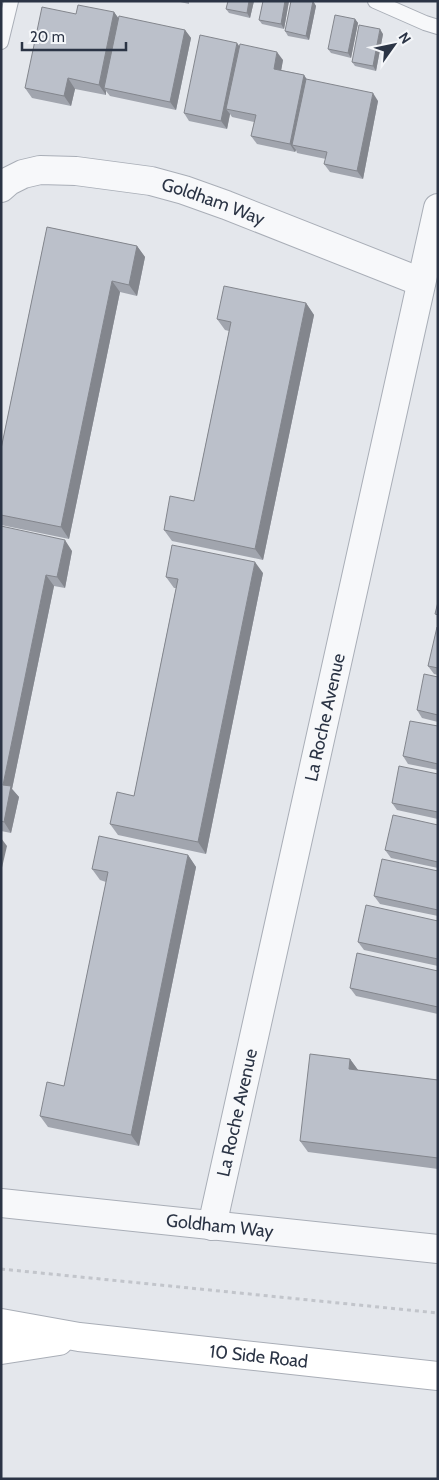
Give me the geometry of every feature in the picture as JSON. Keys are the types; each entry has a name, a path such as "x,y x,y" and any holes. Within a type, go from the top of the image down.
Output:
{"main road":[{"name":"10 Side Road","path":"1,1323 79,1337 438,1376"},
{"name":"10 Side Road","path":"1,1350 79,1337"}],"street":[{"name":"Goldham Way","path":"4,178 40,170 76,171 151,181 226,205 421,282"},
{"name":"La Roche Avenue","path":"212,1226 438,208"},
{"name":"Goldham Way","path":"1,1203 438,1249"}],"lane":[{"path":"1,42 11,1"},
{"path":"375,1 438,27"}],"path":[{"path":"1,1269 438,1313"}],"building":[{"path":"228,1 249,1 247,13 226,9"},
{"path":"263,1 285,1 281,24 259,20"},
{"path":"291,1 313,1 306,36 285,31"},
{"path":"78,5 114,12 99,85 68,78 64,96 25,88 42,7 76,14"},
{"path":"335,15 355,19 348,53 328,49"},
{"path":"119,16 185,30 170,102 104,88"},
{"path":"359,25 380,29 373,66 352,62"},
{"path":"200,35 237,43 221,121 184,113"},
{"path":"240,44 277,52 274,69 304,75 290,144 251,136 256,115 226,109"},
{"path":"306,79 373,93 357,171 324,164 327,152 292,145"},
{"path":"47,227 137,246 129,285 112,281 61,527 1,515 1,449"},
{"path":"224,286 306,303 255,549 164,530 170,496 194,501 231,322 217,319"},
{"path":"1,526 65,540 57,577 46,575 3,785 11,786 4,822 1,821"},
{"path":"172,545 255,562 198,842 110,824 117,792 134,796 178,579 166,577"},
{"path":"438,602 438,615 435,614"},
{"path":"438,628 438,668 428,666"},
{"path":"424,674 438,677 438,715 417,710"},
{"path":"410,721 438,726 438,764 403,756"},
{"path":"399,766 438,774 438,812 392,803"},
{"path":"393,815 438,825 438,862 385,850"},
{"path":"99,836 188,855 131,1135 40,1116 47,1082 64,1086 108,872 92,869"},
{"path":"382,859 438,871 438,910 374,896"},
{"path":"366,905 438,921 438,959 358,942"},
{"path":"357,953 438,971 438,1007 350,988"},
{"path":"310,1054 350,1059 349,1069 438,1080 438,1158 300,1141"}]}
